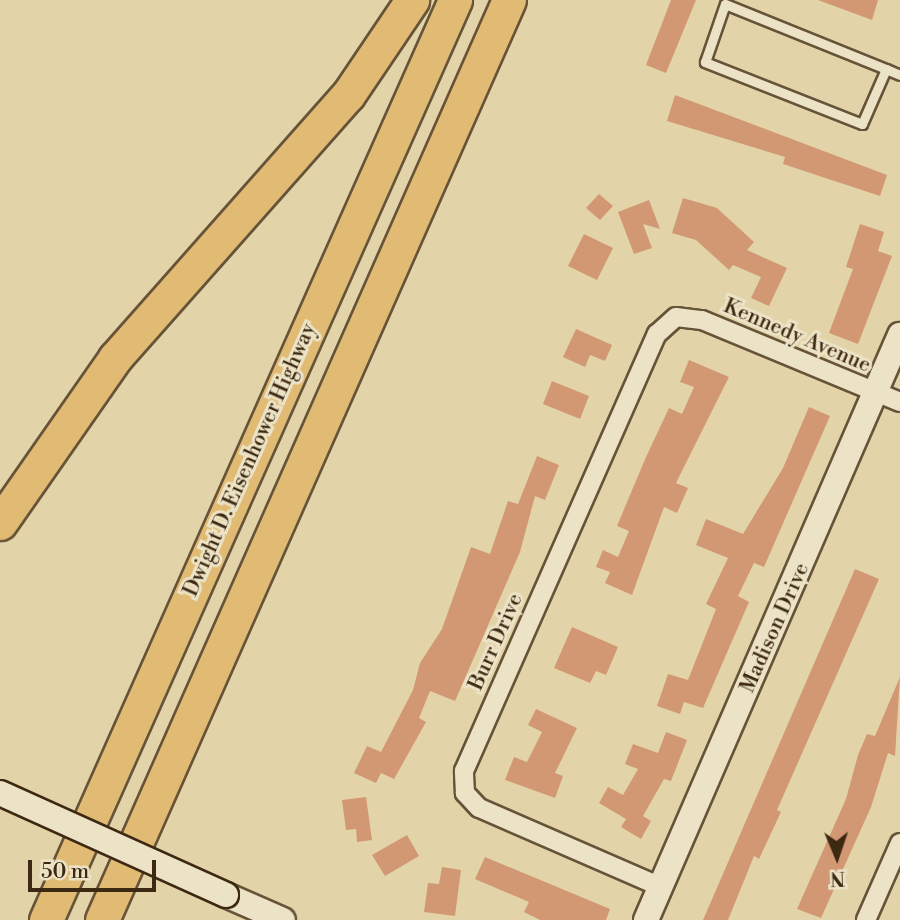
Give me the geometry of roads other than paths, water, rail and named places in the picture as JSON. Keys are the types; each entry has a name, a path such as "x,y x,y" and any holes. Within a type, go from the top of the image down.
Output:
{"highway":[{"path":"0,523 114,358 348,96 412,0"},
{"name":"Dwight D. Eisenhower Highway","path":"46,920 455,0"},
{"path":"103,919 509,0"}],"street":[{"name":"Kennedy Avenue","path":"676,317 702,320 889,398"},
{"name":"Burr Drive","path":"661,887 479,808 465,793 464,771 657,334 676,317"},
{"name":"Madison Drive","path":"646,920 889,398 900,335"},
{"path":"0,793 283,920"},
{"path":"866,920 900,842"}],"lane":[{"path":"886,69 862,124 705,62 725,4 886,69 900,75"}]}
